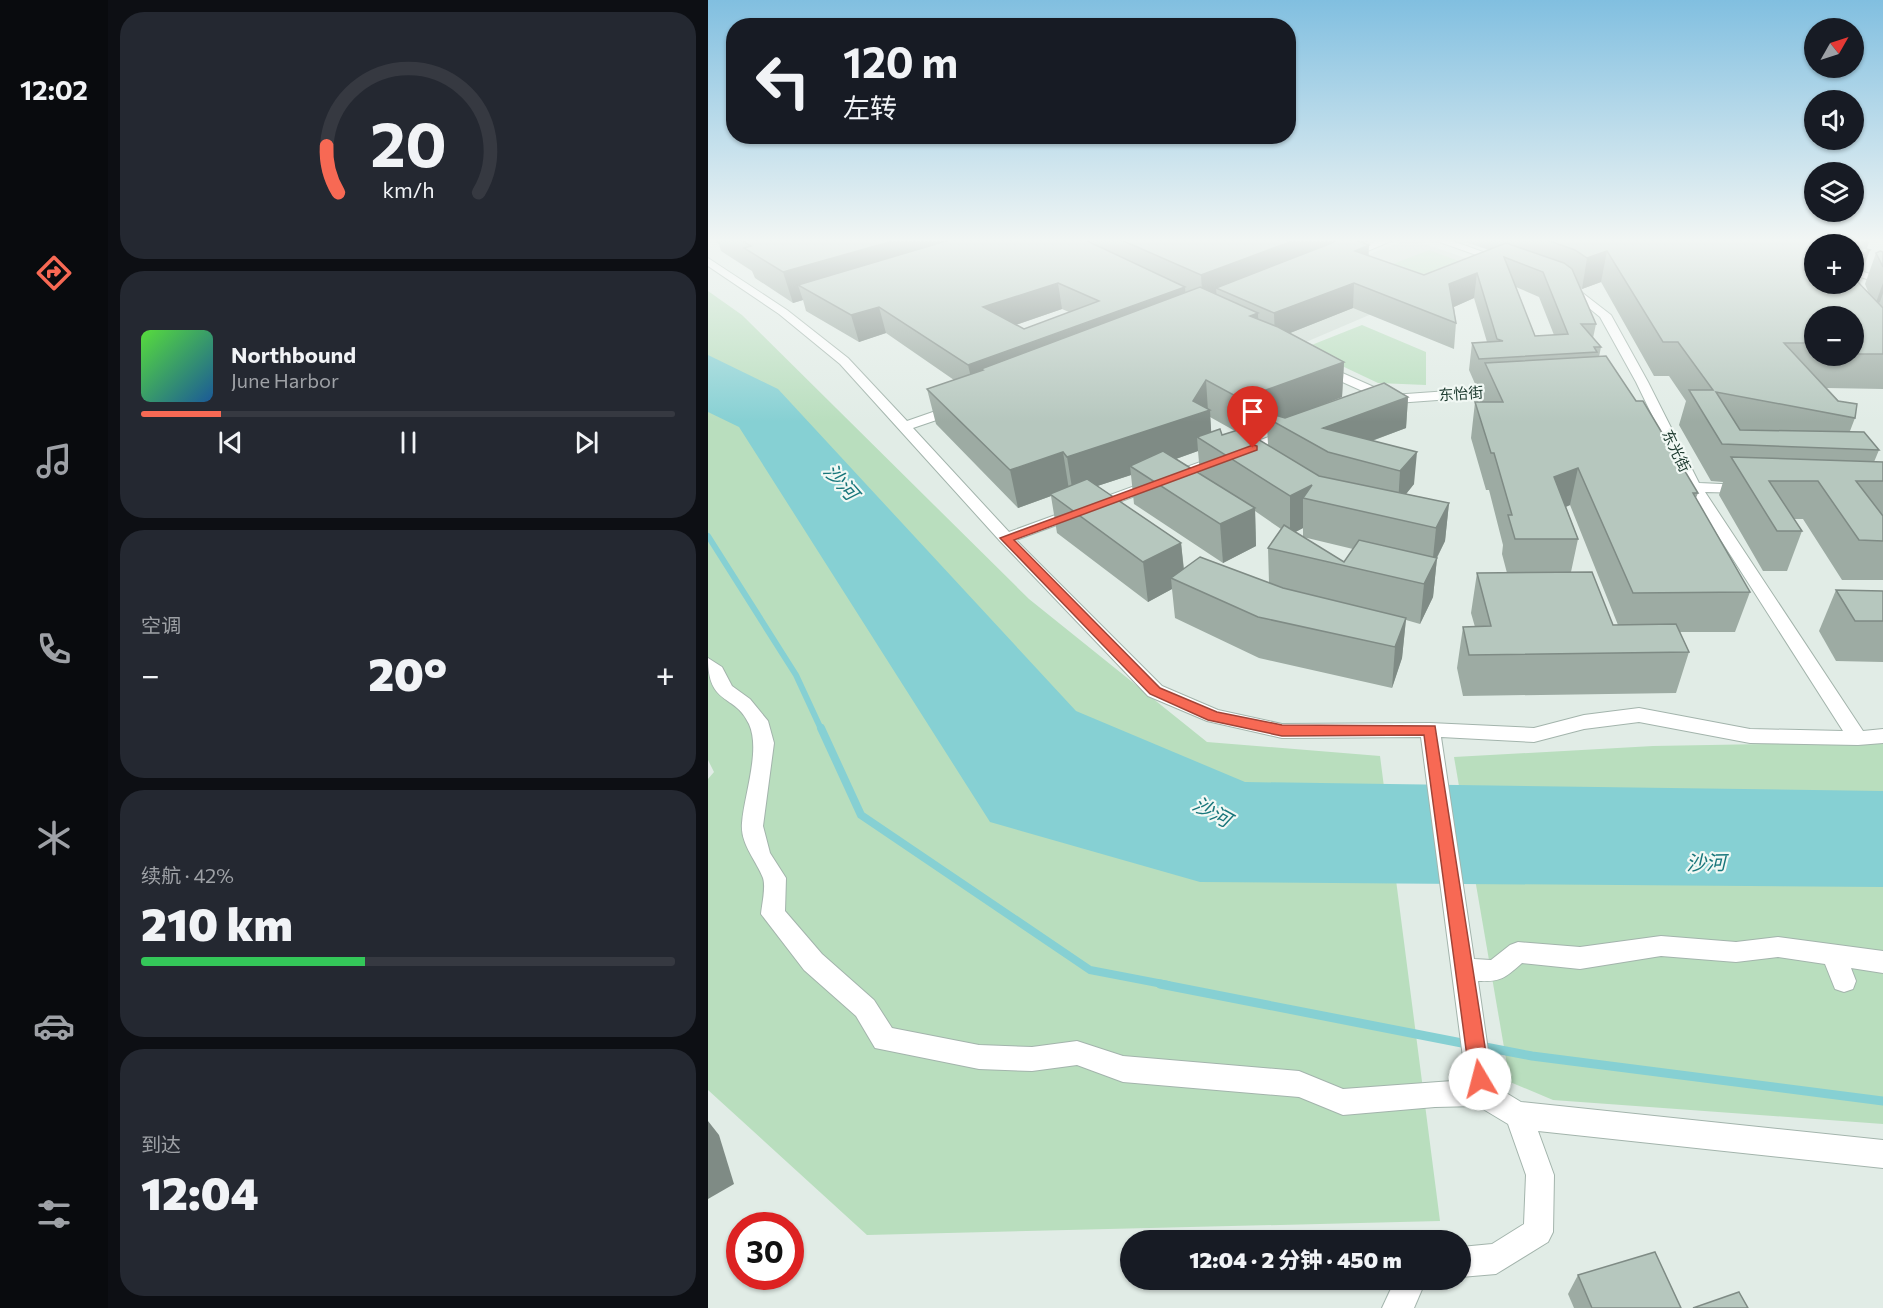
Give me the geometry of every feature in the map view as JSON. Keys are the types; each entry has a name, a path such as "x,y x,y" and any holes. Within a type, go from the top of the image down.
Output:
{"street":[{"path":"773,300 789,310 844,361 1006,538 1155,691 1214,716 1282,731 1430,730 1534,735 1584,722 1639,715 1749,736 1858,738 1883,736"},
{"name":"东光街","path":"1585,300 1605,315 1636,383 1694,487 1858,738"},
{"name":"东怡街","path":"1314,365 1387,398"},
{"name":"东怡街","path":"1365,406 1387,398 1515,390"},
{"path":"903,427 974,402"},
{"path":"1006,538 1309,427"},
{"path":"1694,487 1753,489"},
{"path":"708,664 716,671 724,690 758,721 764,743 752,826 760,855 775,878 773,914 813,962 865,1008 884,1039 979,1058 1032,1059 1077,1053 1123,1069 1299,1084 1343,1102 1435,1094 1480,1086"},
{"path":"1430,730 1436,756 1480,1086 1518,1115 1883,1154"},
{"path":"1465,970 1496,971 1518,952 1580,958 1660,946 1736,952 1778,947 1883,962"},
{"path":"1834,955 1844,981"},
{"path":"1471,1261 1496,1259 1538,1232 1540,1175 1518,1115"},
{"path":"1398,1308 1406,1290"}],"shaded area":[{"path":"1253,300 1404,300 1292,348 1217,314"}],"green space":[{"path":"708,300 721,300 742,315 1029,599 1207,742 1380,756 1440,1221 867,1235 708,1090 708,779 714,772 708,760"},
{"path":"1362,325 1426,352 1426,385 1378,383 1304,348"},
{"path":"1883,742 1883,1124 1553,1100 1510,1082 1454,757 1653,746"}],"water":[{"name":"沙河","path":"708,355 778,389 1076,711 1245,782 1883,791 1883,887 1200,882 990,822 739,427 708,412"}],"building":[{"path":"825,300 1005,300 983,307 1024,329 1099,301 1097,300 1149,300 968,365 879,307 851,315"},
{"path":"1165,300 1229,300 1258,313 1250,316 1278,327 1344,362 1241,399 1206,380 1193,401 1210,410 1067,457 1063,452 1010,470 927,389 983,370 981,369"},
{"path":"1244,300 1309,300 1274,313"},
{"path":"1397,300 1452,300 1456,323"},
{"path":"1485,300 1521,300 1535,336 1568,334 1554,300 1586,300 1596,324 1581,324 1601,347 1594,347 1597,352 1479,359 1472,343 1503,341 1497,339"},
{"path":"1637,300 1875,300 1883,308 1883,354 1864,354 1864,306 1804,306 1804,343 1784,343 1838,401 1857,404 1855,418 1716,392 1740,430 1864,432 1879,450 1722,444 1689,390 1713,390 1678,342 1663,342"},
{"path":"1606,356 1636,401 1643,401 1698,493 1693,493 1750,592 1633,593 1578,468 1554,477 1578,539 1515,539 1508,515 1512,515 1494,453 1491,453 1475,402 1503,402 1485,363"},
{"path":"1384,383 1408,397 1323,428 1417,452 1400,471 1328,452 1267,418 1275,415 1285,418"},
{"path":"1220,429 1222,435 1241,429 1319,476 1449,503 1436,528 1303,498 1312,485 1290,496 1197,437"},
{"path":"1163,451 1255,508 1220,524 1130,466"},
{"path":"1731,457 1883,462 1883,481 1856,481 1883,516 1883,541 1859,540 1818,481 1769,481 1802,531 1777,531"},
{"path":"1087,479 1181,543 1143,562 1050,494"},
{"path":"1284,525 1344,562 1359,540 1437,558 1424,584 1268,548"},
{"path":"1200,557 1283,588 1406,618 1395,647 1258,617 1171,578"},
{"path":"1592,572 1613,625 1676,624 1689,652 1469,655 1463,627 1491,626 1477,573"},
{"path":"1836,590 1883,591 1883,621 1855,621"},
{"path":"1655,1252 1681,1308 1592,1308 1578,1275"},
{"path":"1739,1292 1748,1308 1693,1308"}],"waterway":[{"path":"708,536 796,675 821,729"},
{"path":"821,728 861,815 1090,970 1168,985"},
{"path":"1160,984 1467,1044"},
{"path":"1480,1046 1532,1056 1883,1101"}],"route":[{"path":"1253,448 1006,538 1155,691 1214,716 1282,731 1430,730 1436,756 1480,1079"}]}
